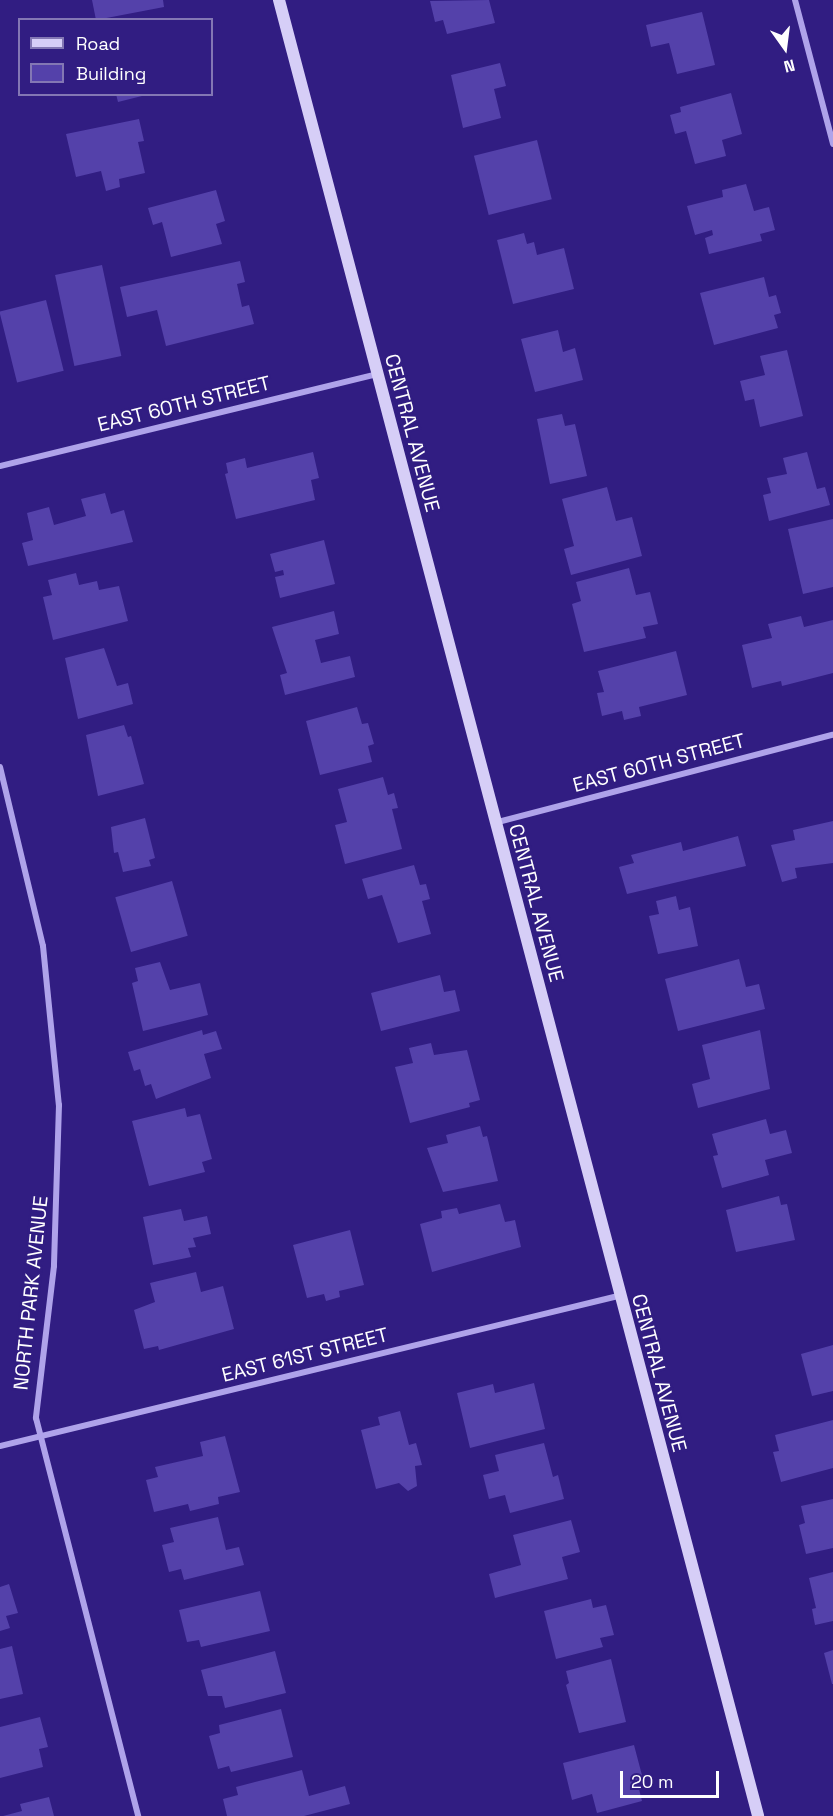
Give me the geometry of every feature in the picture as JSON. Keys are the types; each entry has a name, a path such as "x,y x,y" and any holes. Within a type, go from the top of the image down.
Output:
{"main road":[{"name":"CENTRAL AVENUE","path":"279,0 618,1296 758,1816"}],"street":[{"path":"795,0 833,144"},
{"name":"EAST 60TH STREET","path":"0,466 376,374"},
{"name":"EAST 60TH STREET","path":"494,823 833,735"},
{"name":"NORTH PARK AVENUE","path":"0,767 39,925 52,1010 58,1094 58,1214 36,1400 39,1436 138,1816"},
{"name":"EAST 61ST STREET","path":"0,1446 618,1296"}],"building":[{"path":"92,0 163,0 164,7 96,18"},
{"path":"489,0 495,23 447,34 443,20 435,22 430,1"},
{"path":"702,12 715,65 677,74 669,43 651,47 646,25"},
{"path":"500,63 506,86 494,89 501,118 463,128 451,75"},
{"path":"731,93 742,134 722,140 726,156 695,164 686,131 675,134 670,115 681,112 680,107"},
{"path":"116,96 142,96 118,102"},
{"path":"139,119 144,141 138,142 145,173 119,179 120,187 106,191 101,171 76,177 66,134"},
{"path":"537,140 552,199 489,215 474,156"},
{"path":"746,184 754,211 769,207 775,230 760,234 762,241 709,254 705,238 713,235 712,230 695,235 687,206 723,197 722,190"},
{"path":"216,190 225,221 216,224 222,244 171,257 162,222 153,225 148,208"},
{"path":"524,233 527,244 534,242 537,255 564,248 574,289 513,304 497,240"},
{"path":"240,261 245,282 237,284 242,307 249,305 254,324 166,346 157,310 127,317 120,287"},
{"path":"102,265 121,356 74,366 55,275"},
{"path":"764,277 769,297 776,295 781,313 774,315 778,328 714,345 700,293"},
{"path":"46,300 64,371 17,382 0,311"},
{"path":"558,330 563,352 575,348 583,380 535,392 521,339"},
{"path":"787,350 803,416 760,427 754,399 745,401 740,381 765,375 760,356"},
{"path":"562,414 565,426 575,424 587,476 550,484 537,419"},
{"path":"313,452 319,478 311,480 315,500 236,519 225,474 228,473 226,463 245,458 247,468"},
{"path":"807,452 817,489 825,487 830,505 769,521 763,495 771,493 767,478 787,474 783,458"},
{"path":"607,487 616,521 632,517 642,556 571,575 564,549 574,546 562,499"},
{"path":"105,493 111,514 124,510 133,542 28,566 22,543 33,540 27,513 49,507 54,525 86,516 81,499"},
{"path":"833,519 833,587 803,594 788,529"},
{"path":"324,540 335,584 280,598 275,577 284,575 283,570 275,572 270,554"},
{"path":"629,568 636,595 650,592 658,624 643,627 646,638 584,652 572,604 581,601 576,582"},
{"path":"76,573 79,585 97,581 99,590 119,586 128,621 53,640 43,597 52,595 48,580"},
{"path":"334,611 339,634 315,640 321,663 350,656 355,677 285,695 280,675 287,673 272,627"},
{"path":"801,616 804,627 833,620 833,673 782,686 781,681 752,688 742,645 772,638 768,624"},
{"path":"104,648 117,686 128,683 133,704 78,719 65,658"},
{"path":"676,651 687,695 639,707 641,716 624,720 622,711 602,716 597,693 604,692 598,671"},
{"path":"357,707 362,724 368,723 374,744 368,746 372,762 320,775 306,721"},
{"path":"124,725 128,737 131,736 144,784 98,796 86,735"},
{"path":"383,777 388,795 394,793 398,808 392,809 402,849 345,864 335,825 347,822 338,789"},
{"path":"145,818 155,858 149,860 151,866 123,872 118,852 114,853 111,827"},
{"path":"833,821 833,863 795,868 797,878 782,882 771,845 795,840 793,830"},
{"path":"738,836 746,866 627,894 619,867 634,863 631,855 681,842 683,851"},
{"path":"414,865 420,885 426,884 430,899 422,901 431,934 398,943 382,895 368,899 362,879"},
{"path":"172,881 188,936 131,952 115,897"},
{"path":"676,896 679,910 690,907 698,946 658,954 649,916 659,914 656,901"},
{"path":"739,959 746,987 759,984 765,1009 678,1031 665,979"},
{"path":"160,962 170,990 200,983 208,1015 143,1031 132,983 138,981 135,968"},
{"path":"440,975 444,992 455,990 460,1011 381,1031 371,993"},
{"path":"202,1030 203,1035 216,1031 222,1049 204,1054 211,1078 156,1099 151,1084 145,1086 140,1069 134,1071 128,1052"},
{"path":"760,1030 770,1089 698,1108 692,1084 710,1079 702,1045"},
{"path":"431,1043 434,1055 467,1050 480,1100 469,1103 470,1107 410,1123 395,1067 413,1063 409,1048"},
{"path":"185,1108 187,1117 200,1114 212,1159 202,1162 205,1172 149,1186 132,1121"},
{"path":"766,1119 770,1134 786,1130 792,1153 765,1160 769,1175 722,1188 713,1156 718,1155 712,1134"},
{"path":"480,1126 483,1137 487,1136 498,1181 443,1192 427,1148 448,1143 446,1135"},
{"path":"779,1196 781,1205 787,1204 795,1240 736,1252 726,1210"},
{"path":"500,1204 505,1222 515,1220 521,1247 432,1272 420,1224 442,1218 441,1211 457,1208 459,1214"},
{"path":"181,1209 184,1221 207,1216 211,1234 193,1238 196,1247 188,1248 191,1257 153,1265 143,1217"},
{"path":"350,1230 364,1285 339,1291 340,1297 326,1301 324,1294 307,1298 293,1245"},
{"path":"196,1272 201,1292 223,1286 234,1329 159,1350 158,1346 144,1349 134,1310 155,1302 150,1283"},
{"path":"833,1345 833,1391 812,1396 801,1354"},
{"path":"534,1383 545,1429 470,1448 457,1393 493,1384 495,1393"},
{"path":"400,1411 409,1445 416,1443 422,1465 415,1466 417,1486 408,1491 399,1483 376,1489 361,1430 380,1425 378,1417"},
{"path":"833,1420 833,1468 781,1482 773,1452 779,1451 775,1435"},
{"path":"225,1436 240,1492 218,1497 219,1504 190,1511 188,1504 154,1512 146,1480 158,1477 155,1467 203,1456 200,1442"},
{"path":"544,1443 553,1477 558,1475 564,1499 510,1513 505,1495 489,1499 483,1475 499,1471 495,1455"},
{"path":"833,1499 833,1548 806,1554 799,1525 805,1523 801,1506"},
{"path":"218,1517 226,1550 239,1547 244,1565 184,1580 181,1569 169,1572 162,1545 174,1542 170,1528"},
{"path":"571,1520 580,1552 562,1557 568,1579 495,1598 489,1574 521,1565 513,1535"},
{"path":"833,1572 833,1621 815,1625 812,1609 816,1608 809,1578"},
{"path":"9,1584 18,1613 6,1616 10,1628 0,1631 0,1587"},
{"path":"260,1591 270,1631 201,1647 199,1640 187,1642 179,1610"},
{"path":"591,1599 593,1608 606,1605 614,1635 600,1638 603,1647 556,1659 544,1611"},
{"path":"12,1646 23,1694 0,1699 0,1649"},
{"path":"833,1650 833,1684 832,1684 824,1653"},
{"path":"275,1651 286,1693 225,1708 222,1696 208,1696 201,1670"},
{"path":"611,1659 626,1722 579,1733 566,1685 569,1683 566,1671"},
{"path":"281,1709 293,1757 231,1772 229,1766 218,1769 209,1736 220,1733 219,1725"},
{"path":"40,1717 48,1747 39,1749 43,1767 0,1778 0,1727"},
{"path":"634,1745 643,1779 637,1781 642,1801 597,1813 592,1794 572,1800 563,1763"},
{"path":"302,1770 309,1796 345,1786 350,1804 304,1816 227,1816 223,1799 238,1795 236,1787"},
{"path":"49,1797 54,1816 3,1816 22,1811 20,1804"}]}
